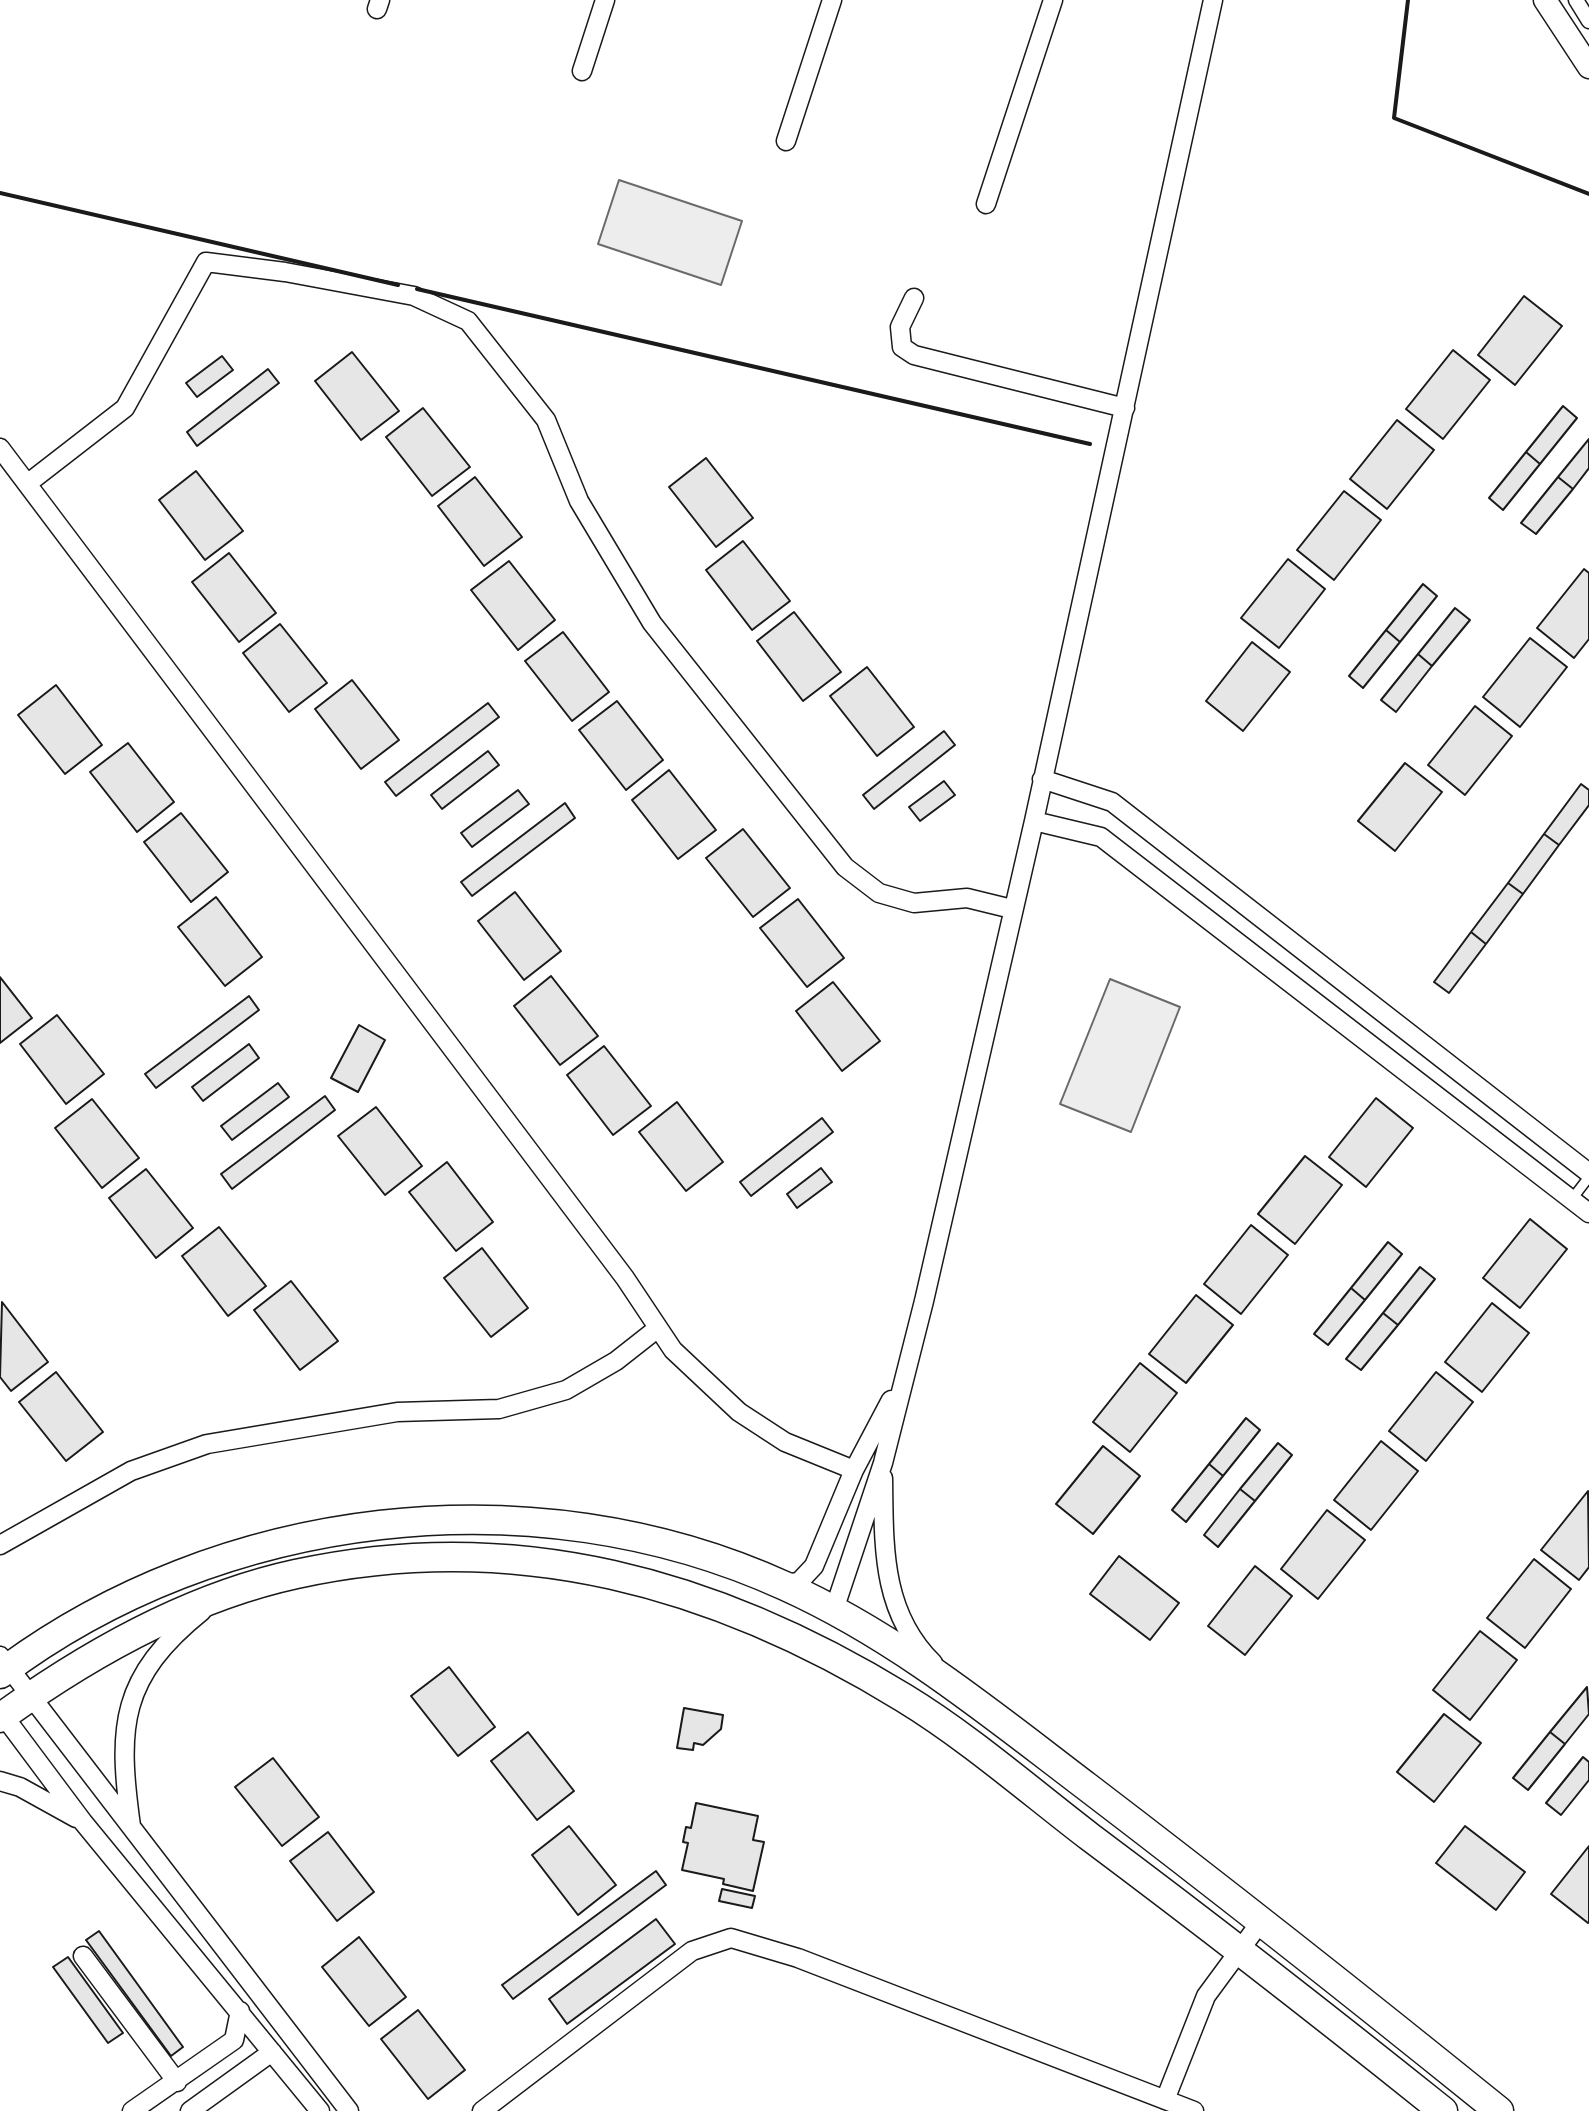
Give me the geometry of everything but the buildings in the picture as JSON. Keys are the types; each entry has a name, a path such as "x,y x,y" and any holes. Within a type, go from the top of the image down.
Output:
{"main road":[{"path":"3,1666 99,1610 212,1561 268,1543 380,1524 443,1520 563,1526 675,1547 782,1584 886,1639 960,1691 1262,1920 1499,2111"},
{"path":"1,1715 116,1645 217,1599 294,1574 410,1560 530,1558 650,1582 772,1626 906,1699 1239,1949 1443,2111"}],"street":[{"path":"582,71 605,0"},
{"path":"786,141 832,0"},
{"path":"986,204 1053,0"},
{"path":"834,1610 883,1463 1034,821 1213,0"},
{"path":"1545,0 1589,67"},
{"path":"1576,0 1589,21"},
{"path":"27,484 125,408 206,262 285,272 414,296 468,321 546,420 579,501 652,623 845,867 879,893 914,903 967,898 1012,909"},
{"path":"914,298 900,327 902,347 914,355 1125,408"},
{"path":"0,448 606,1252 673,1350 739,1412 785,1442 854,1470"},
{"path":"1042,779 1112,802 1589,1175"},
{"path":"1034,821 1101,837 1589,1213"},
{"path":"0,1545 131,1471 207,1444 397,1412 499,1409 566,1390 616,1361 658,1328"},
{"path":"782,1584 799,1582 814,1566 854,1470 903,1377"},
{"path":"883,1463 884,1558 897,1610 928,1659 960,1691"},
{"path":"132,1828 123,1765 131,1701 158,1650 217,1599"},
{"path":"3,1666 31,1695 349,2111"},
{"path":"1,1715 83,1822 320,2111"},
{"path":"0,1781 20,1787 83,1822"},
{"path":"1165,2100 1206,1996 1262,1920"},
{"path":"482,2111 692,1951 731,1938 798,1958 1194,2111"},
{"path":"83,1956 177,2082"},
{"path":"132,2111 234,2040 240,2011"},
{"path":"190,2111 272,2052"}],"lane":[{"path":"1572,1199 1589,1175"}],"shaded area":[{"path":"619,180 742,221 721,285 598,244"},
{"path":"1110,979 1180,1007 1131,1132 1060,1104"}],"wall":[{"path":"1408,0 1394,118 1589,194"},
{"path":"0,193 398,285"},
{"path":"417,289 1090,444"}]}
